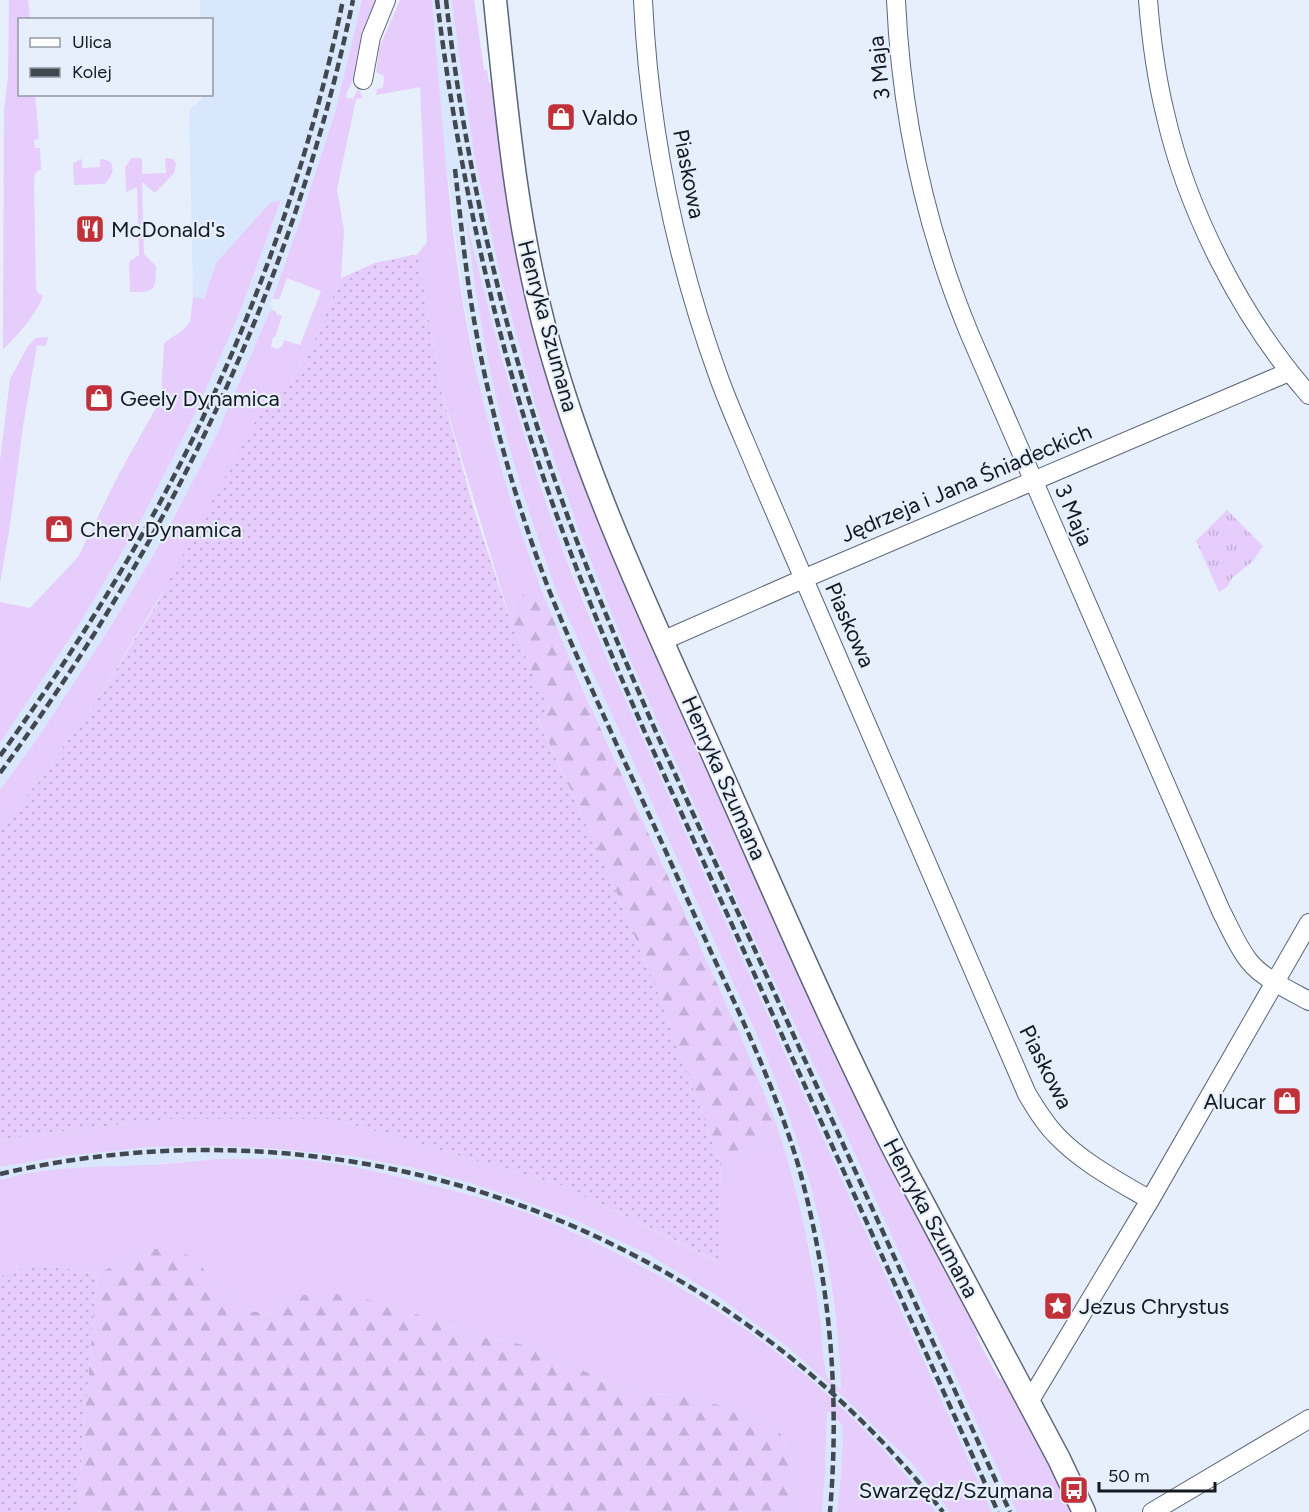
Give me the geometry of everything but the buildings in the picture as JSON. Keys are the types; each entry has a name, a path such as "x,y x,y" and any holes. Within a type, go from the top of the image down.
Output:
{"street":[{"path":"363,80 371,37 386,0"},
{"name":"Henryka Szumana","path":"495,0 512,163 532,274 568,408 605,509 839,1036 881,1124 1029,1402 1084,1512"},
{"name":"Piaskowa","path":"643,0 658,150 683,264 719,380 803,579 1034,1105 1058,1137 1075,1152 1107,1175 1150,1200"},
{"name":"3 Maja","path":"896,0 899,50 918,170 957,304 1212,893 1250,963 1275,982 1309,1001"},
{"path":"1148,0 1155,65 1165,112 1187,186 1208,237 1247,309 1289,372 1309,394"},
{"name":"Jędrzeja i Jana Śniadeckich","path":"662,640 1289,372"},
{"path":"1029,1402 1150,1200 1309,923"},
{"path":"1152,1512 1309,1419"}],"shaded area":[{"path":"200,0 362,0 336,109 270,305 273,307 272,310 216,436 164,537 106,634 35,742 0,790 0,743 80,623 139,524 194,416 238,317 281,201 216,263 204,299 193,297 189,110 202,99 202,96 213,96 213,18 200,18"},
{"path":"432,0 452,0 475,159 502,282 536,407 579,531 630,659 741,910 835,1110 1017,1512 992,1512 611,668 558,537 517,413 468,226 476,293 501,419 556,591 756,1033 779,1087 800,1146 825,1245 839,1347 841,1390 826,1376 811,1254 792,1175 776,1123 740,1034 563,644 534,570 505,485 481,394 464,305 444,147"},
{"path":"216,1146 320,1152 413,1168 467,1182 521,1200 573,1219 649,1254 717,1296 788,1347 910,1461 950,1512 936,1512 902,1470 846,1411 783,1356 711,1305 641,1265 569,1230 519,1210 464,1193 350,1167 216,1159 10,1177 0,1180 0,1167 66,1156 151,1147"},
{"path":"827,1411 843,1428 843,1461 837,1512 822,1512"}],"green space":[{"path":"9,0 28,0 30,18 18,18 18,96 35,96 39,139 34,140 35,148 40,148 41,169 35,173 34,180 36,289 43,296 26,325 3,349 4,110 8,77"},
{"path":"362,0 381,0 358,69 345,97 353,99 357,90 360,91 362,98 356,99 337,189 344,230 341,278 306,360 290,382 96,702 0,832 0,790 35,742 106,634 164,537 216,436 272,310 282,316 271,347 279,349 284,340 300,345 321,291 287,278 279,300 273,298 336,109"},
{"path":"400,0 432,0 445,152 463,304 496,451 543,594 529,590 514,602 512,626 441,390 418,254 427,242 420,87 376,95 377,89 383,88 384,76 376,72 380,46"},
{"path":"452,0 474,0 484,70 487,70 489,83 497,83 546,361 978,1322 973,1325 978,1335 976,1336 999,1379 1007,1377 1076,1512 1017,1512 835,1110 741,910 630,659 579,531 536,407 502,282 475,159"},
{"path":"132,158 142,158 142,174 166,173 165,158 173,159 176,164 174,173 155,193 142,182 144,254 156,266 156,274 152,288 138,292 130,292 129,262 139,255 137,187 126,192 125,167"},
{"path":"82,159 82,168 100,167 100,159 110,162 113,168 105,184 74,185 73,163"},
{"path":"281,200 238,317 194,416 139,524 80,623 0,743 0,602 30,608 78,557 120,472 161,399 164,343 183,330 190,322 193,297 204,299 216,263 270,203"},
{"path":"466,218 496,339 519,419 544,498 577,586 611,668 992,1512 950,1512 910,1461 850,1403 788,1347 717,1296 648,1254 573,1219 521,1200 467,1182 413,1168 352,1156 278,1149 216,1146 151,1147 66,1156 0,1167 0,1141 29,1135 168,1119 334,1119 561,1185 717,1261 721,1166 755,1152 776,1123 792,1175 810,1252 826,1376 841,1390 833,1297 826,1252 804,1163 774,1076 756,1033 556,591 501,419 476,293"},
{"path":"418,254 441,390 474,510 512,626 549,710 537,718 601,856 660,997 721,1166 718,1261 561,1185 334,1119 168,1119 29,1135 0,1141 0,832 96,702 156,605 258,416 290,382 306,360 341,278 375,263"},
{"path":"48,337 46,346 37,345 0,584 0,461 10,379 28,346 36,338"},
{"path":"1227,510 1263,546 1253,561 1219,592 1196,541"},
{"path":"529,589 543,594 578,679 740,1034 776,1123 755,1152 721,1166 660,997 601,856 537,717 549,710 512,626 514,602"},
{"path":"216,1159 304,1160 372,1171 508,1206 599,1244 704,1302 791,1364 869,1435 936,1512 837,1512 843,1428 828,1411 822,1512 789,1512 792,1461 780,1433 750,1412 676,1395 645,1394 616,1387 542,1350 507,1341 472,1336 440,1322 293,1298 268,1314 245,1310 215,1283 194,1259 147,1249 97,1274 39,1264 0,1276 0,1180 55,1170 156,1165"},
{"path":"147,1249 176,1249 195,1259 215,1283 245,1310 268,1314 293,1298 320,1291 379,1302 440,1322 472,1336 507,1341 542,1350 616,1387 645,1394 676,1395 750,1412 780,1433 792,1461 789,1512 80,1512 79,1487 97,1274"},
{"path":"39,1264 97,1274 79,1487 80,1512 0,1512 0,1276"}],"railway":[{"path":"0,756 44,693 126,562 164,495 222,377 271,254 293,191 329,64 343,0"},
{"path":"0,773 62,685 119,594 171,501 218,406 260,308 297,208 328,105 353,0"},
{"path":"437,0 462,162 484,269 527,427 568,545 647,737 998,1512"},
{"path":"446,0 465,129 491,258 524,385 575,537 656,732 1010,1512"},
{"path":"455,169 469,290 482,364 506,462 537,558 557,611 758,1055 797,1161 817,1248 830,1335 834,1424 830,1512"},
{"path":"0,1174 133,1153 265,1152 395,1170 521,1205 640,1258 751,1328 853,1413 943,1512"}],"place":[{"name":"Valdo","path":"561,117"},
{"name":"McDonald's","path":"90,229"},
{"name":"Geely Dynamica","path":"99,398"},
{"name":"Chery Dynamica","path":"59,529"},
{"name":"Alucar","path":"1287,1101"},
{"name":"Jezus Chrystus","path":"1058,1306"},
{"name":"Swarzędz/Szumana","path":"1074,1490"}]}
